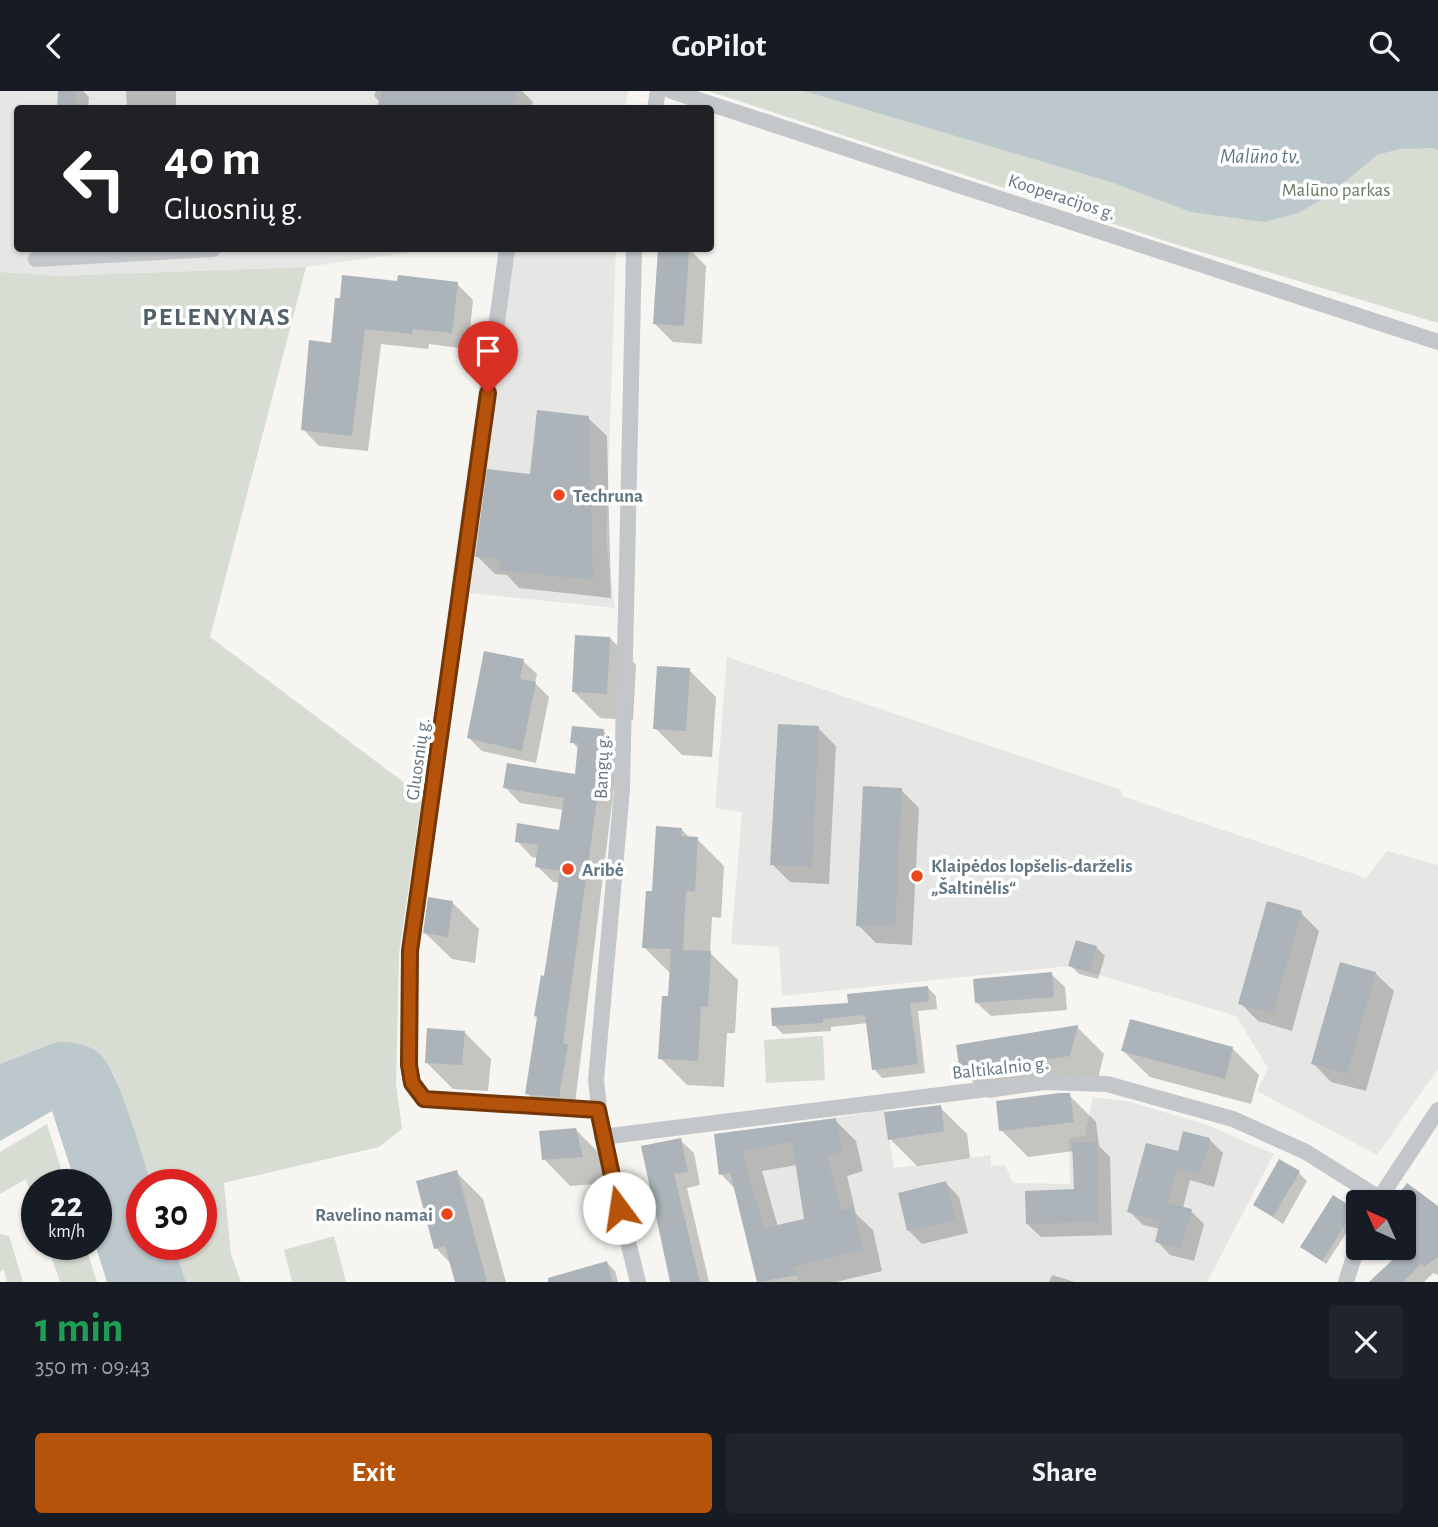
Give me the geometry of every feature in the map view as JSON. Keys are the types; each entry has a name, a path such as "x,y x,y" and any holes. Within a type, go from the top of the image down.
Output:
{"street":[{"name":"Kooperacijos g.","path":"671,91 714,105"},
{"name":"Kooperacijos g.","path":"714,105 1438,342"},
{"path":"36,259 160,252"},
{"name":"Gluosnių g.","path":"507,252 410,951 409,1065 412,1083 424,1099 598,1110"},
{"name":"Bangų g.","path":"634,252 622,789 598,1037 598,1110 638,1282"},
{"name":"Baltikalnio g.","path":"602,1136 1044,1082 1076,1081 1107,1084 1233,1119 1306,1152 1363,1190"},
{"path":"1385,1190 1438,1110"},
{"path":"1346,1282 1353,1260"}],"shaded area":[{"path":"0,91 628,91 626,105 14,105 14,252 412,252 306,267 58,276 0,272"},
{"path":"499,252 616,252 606,542 615,608 450,591"},
{"path":"727,657 1121,790 1122,796 1366,878 1387,851 1438,865 1438,1069 1377,1155 1257,1091 1268,1068 1236,1016 1089,972 1097,946 1077,940 1068,966 782,996 779,947 731,944 742,812 715,808"},
{"path":"1093,1097 1131,1102 1210,1126 1274,1154 1207,1282 799,1282 797,1275 757,1282 730,1173 719,1175 714,1134 884,1109 894,1168 991,1155 991,1166 1005,1165 1013,1183 1070,1184 1069,1138 1085,1136"}],"green space":[{"name":"Malūno parkas","path":"708,91 1438,91 1438,323 1178,245"},
{"path":"306,267 210,637 422,796 399,954 396,1084 402,1129 379,1147 224,1183 231,1254 241,1282 186,1282 178,1260 217,1260 217,1169 146,1169 114,1075 100,1053 56,1042 0,1064 0,272 58,276"},
{"path":"823,1036 825,1080 766,1083 764,1040"},
{"path":"47,1124 61,1169 21,1169 21,1182 0,1194 0,1152"},
{"path":"0,1234 9,1236 23,1282 7,1282 4,1269 0,1272"},
{"path":"334,1236 346,1282 292,1282 284,1250"},
{"path":"52,1260 90,1260 97,1282 60,1282"}],"water":[{"name":"Malūno tv.","path":"804,91 1438,91 1438,150 1399,149 1377,155 1327,197 1298,213 1264,222 1191,212 1111,182"},
{"path":"56,1042 88,1047 98,1052 105,1060 129,1114 147,1169 126,1169 126,1260 178,1260 186,1282 107,1282 100,1260 112,1260 112,1169 71,1169 52,1111 0,1141 0,1064"}],"building":[{"path":"58,91 76,91 75,105 57,105"},
{"path":"383,91 519,91 513,105 378,105"},
{"path":"658,252 689,252 684,326 653,324"},
{"path":"342,275 397,281 398,275 458,282 452,333 413,329 412,334 365,329 352,436 301,430 309,340 331,343 335,298 340,298"},
{"name":"Techruna","path":"537,410 589,416 593,580 499,570 500,559 475,557 487,469 530,474"},
{"path":"575,635 610,637 607,694 572,692"},
{"path":"484,651 524,659 520,679 536,682 522,751 467,738"},
{"path":"657,666 690,668 686,731 653,729"},
{"path":"778,724 819,726 812,867 770,865"},
{"path":"572,726 604,729 600,778 563,1044 568,1044 559,1097 525,1094 537,1017 534,1016 541,975 544,976 560,871 535,867 538,845 515,842 517,823 559,830 564,798 503,788 507,763 575,774 578,743 570,743"},
{"path":"863,786 902,788 895,927 856,926"},
{"path":"656,826 682,828 681,836 698,837 695,892 686,891 683,950 711,951 708,1007 701,1007 698,1061 658,1059 662,996 668,996 671,949 642,948 646,891 652,891"},
{"path":"428,897 453,901 448,937 423,933"},
{"path":"1267,901 1302,911 1273,1013 1238,1004"},
{"path":"1076,940 1097,946 1089,972 1068,966"},
{"path":"1340,962 1376,972 1347,1074 1311,1064"},
{"path":"1052,972 1054,997 975,1003 973,979"},
{"path":"928,986 929,1001 910,1003 918,1064 872,1070 865,1015 823,1019 823,1023 772,1026 771,1008 848,1003 847,994"},
{"path":"1130,1019 1233,1047 1225,1079 1121,1051"},
{"path":"1078,1025 1070,1056 960,1072 956,1045"},
{"path":"427,1028 465,1031 462,1065 425,1063"},
{"path":"1070,1093 1074,1122 999,1131 996,1101"},
{"path":"941,1105 944,1131 888,1140 884,1112"},
{"path":"836,1118 843,1151 827,1156 841,1210 853,1208 863,1250 793,1267 798,1275 757,1282 730,1172 719,1175 714,1134","holes":["792,1142 804,1219 764,1228 742,1151"]},
{"path":"576,1128 583,1157 542,1160 539,1131"},
{"path":"1183,1131 1210,1138 1200,1174 1177,1168 1167,1203 1192,1209 1181,1249 1155,1242 1160,1221 1127,1212 1146,1143 1178,1151"},
{"path":"681,1138 688,1172 674,1174 700,1282 670,1282 641,1146"},
{"path":"1072,1142 1097,1142 1099,1222 1026,1224 1025,1191 1074,1189"},
{"path":"1279,1159 1300,1171 1273,1217 1253,1205"},
{"name":"Ravelino namai","path":"457,1170 487,1282 455,1282 445,1246 434,1249 416,1181"},
{"path":"946,1181 955,1220 907,1231 898,1193"},
{"path":"1407,1183 1438,1206 1438,1257 1424,1267 1422,1263 1403,1282 1369,1282 1392,1260 1416,1260 1416,1190 1401,1190"},
{"path":"1333,1195 1346,1203 1346,1223 1322,1261 1300,1247"},
{"path":"607,1261 613,1282 548,1282 548,1278"}],"place":[{"name":"Techruna","path":"559,495"},
{"name":"Aribė","path":"568,869"},
{"name":"Klaipėdos lopšelis-darželis „Šaltinėlis“","path":"917,876"},
{"name":"Ravelino namai","path":"447,1214"}],"district":[{"name":"PELENYNAS","path":"217,316"}],"route":[{"path":"488,393 410,951 409,1065 412,1083 424,1099 598,1110 619,1208"}]}
